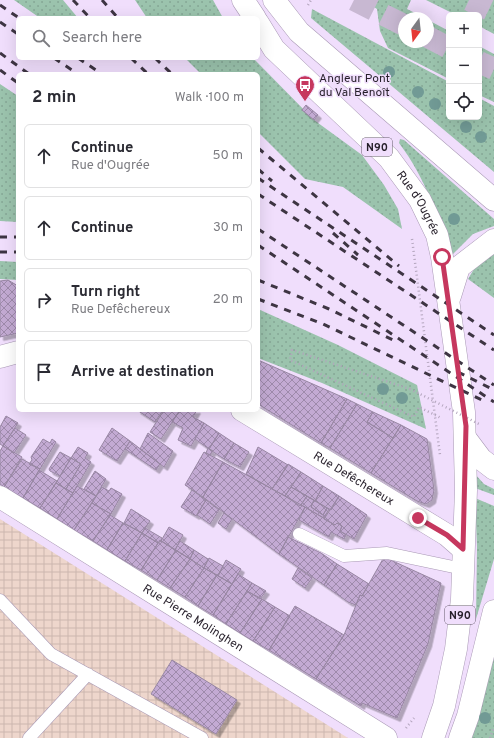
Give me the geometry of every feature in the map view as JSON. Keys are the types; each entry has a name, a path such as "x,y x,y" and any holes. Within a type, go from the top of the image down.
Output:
{"main road":[{"path":"243,0 254,16"},
{"path":"274,0 299,32 494,200"},
{"name":"Rue d'Ougrée","path":"260,26 274,49 389,158 420,200 436,235 442,257 464,412 474,432"},
{"name":"N90","path":"449,299 459,267 494,240"},
{"path":"0,357 16,353"},
{"name":"Rue Defêchereux","path":"245,412 447,535 463,559"},
{"path":"474,432 481,459 494,469"},
{"name":"N90","path":"432,738 444,706 456,649 462,599 463,559 474,432"},
{"name":"Rue Pierre Molinghen","path":"0,498 386,738"},
{"name":"N90","path":"460,738 468,716 494,611"}],"lane":[{"path":"299,534 344,556 386,553 463,559"},
{"path":"0,600 51,654 202,738"},
{"path":"29,738 88,674"}],"path":[{"path":"409,232 411,239 435,417 419,407 414,417 290,360 292,350 410,389 474,432"},
{"path":"490,738 494,727"}],"shaded area":[{"path":"0,519 348,738 0,738"}],"green space":[{"path":"14,0 63,0 76,16 37,16"},
{"path":"135,0 213,0 222,16 146,16"},
{"path":"363,0 411,0 407,9 413,12 398,12 398,48 434,48 434,23 446,29 446,77 388,48 380,31 377,9"},
{"path":"426,0 494,0 494,34 482,28 482,12 450,12"},
{"path":"312,9 446,80 446,120 482,120 482,100 494,106 494,172 311,18"},
{"path":"482,48 494,54 494,102 482,96"},
{"path":"187,60 255,60 314,120 362,155 384,185 398,209 402,229 343,187 305,179 260,134 260,72 199,72"},
{"path":"0,84 16,95 16,222 0,221"},
{"path":"400,139 404,140 494,219 494,226 473,234 450,257 430,197 417,170 399,143"},
{"path":"494,254 494,298 468,279 474,269"},
{"path":"0,261 16,262 16,280 0,279"},
{"path":"260,310 338,345 417,385 426,429 322,383 260,359"},
{"path":"474,473 484,484 494,489 494,495 475,488"},
{"path":"475,498 494,506 494,559 476,619 477,547"},
{"path":"494,657 494,738 467,738 493,661"}],"building":[{"path":"306,105 318,115 314,120 302,110"},
{"path":"8,280 16,285 16,333 0,337 0,281"},
{"path":"260,361 347,399 321,443 260,405"},
{"path":"347,399 357,404 330,448 321,443"},
{"path":"357,404 373,412 367,422 393,438 371,473 330,448"},
{"path":"140,412 162,412 155,422"},
{"path":"163,412 179,412 161,439 150,432"},
{"path":"179,412 196,412 193,417 204,423 191,446 178,440 183,428 172,422"},
{"path":"373,412 401,425 393,438 367,422"},
{"path":"6,416 18,423 3,446 0,444 0,427"},
{"path":"204,423 219,433 209,449 195,439"},
{"path":"401,425 427,439 434,490 432,500 426,504 417,501 371,473"},
{"path":"15,428 26,435 14,453 3,446"},
{"path":"112,428 130,441 117,461 99,450"},
{"path":"148,433 173,451 164,467 140,449"},
{"path":"219,433 234,443 224,459 209,449"},
{"path":"43,439 50,443 52,439 56,442 40,469 29,464 32,460 31,457"},
{"path":"130,441 160,464 156,470 125,449"},
{"path":"234,443 249,452 240,467 224,459"},
{"path":"3,446 22,457 4,487 0,484 0,451"},
{"path":"78,447 88,453 85,458 91,462 73,493 66,489 81,464 71,458"},
{"path":"258,447 288,465 272,489 246,474"},
{"path":"208,448 213,451 210,455 206,453"},
{"path":"60,452 71,458 60,476 49,469"},
{"path":"204,452 223,462 203,497 185,485"},
{"path":"71,458 81,464 66,489 56,483"},
{"path":"22,459 40,469 23,498 4,487"},
{"path":"223,462 305,507 279,554 203,497"},
{"path":"288,464 301,472 285,496 272,489"},
{"path":"39,470 57,481 40,508 23,498"},
{"path":"95,471 106,479 96,496 84,489"},
{"path":"301,472 323,486 315,501 291,487"},
{"path":"56,483 73,493 57,519 40,508"},
{"path":"77,486 96,496 74,530 57,519"},
{"path":"323,486 339,496 331,510 315,501"},
{"path":"102,487 109,491 111,488 122,494 111,514 92,503"},
{"path":"291,487 307,496 300,506 285,496"},
{"path":"192,490 206,500 196,516 181,507"},
{"path":"307,496 314,500 311,507 323,515 327,508 329,509 324,518 301,505"},
{"path":"339,496 367,515 354,539 340,531 342,526 337,523 335,525 324,519"},
{"path":"206,500 219,510 210,524 197,515"},
{"path":"314,500 327,508 323,515 311,507"},
{"path":"92,503 111,514 93,541 74,530"},
{"path":"305,507 335,525 337,523 342,526 340,531 346,535 344,539 331,532 329,537 299,520"},
{"path":"131,509 150,521 142,533 124,523"},
{"path":"224,513 232,519 226,529 218,523"},
{"path":"110,515 123,523 107,550 93,541"},
{"path":"123,523 142,533 125,561 107,550"},
{"path":"169,527 183,535 175,550 161,541"},
{"path":"145,528 162,538 161,541 158,543 142,533"},
{"path":"142,533 158,543 141,570 125,561"},
{"path":"288,537 321,553 337,564 324,585 279,554"},
{"path":"160,540 176,550 157,580 141,570"},
{"path":"180,541 194,550 190,559 175,550"},
{"path":"176,550 190,559 170,588 157,580"},
{"path":"194,550 208,559 204,568 190,559"},
{"path":"384,557 441,583 428,644 397,718 362,703 361,706 316,679 344,635 360,595 362,596"},
{"path":"209,558 223,566 218,576 204,568"},
{"path":"190,559 204,568 185,597 170,588"},
{"path":"226,560 241,569 232,584 218,576"},
{"path":"337,564 369,584 362,596 360,595 356,605 348,602 324,585"},
{"path":"204,568 217,575 198,606 185,597"},
{"path":"298,568 312,578 305,588 292,579"},
{"path":"238,574 252,583 226,624 213,615"},
{"path":"217,575 232,584 213,615 198,606"},
{"path":"252,583 266,591 260,599 247,591"},
{"path":"247,591 262,599 240,633 226,624"},
{"path":"262,599 275,607 253,641 240,633"},
{"path":"295,606 344,635 316,679 269,650"},
{"path":"275,607 290,616 269,650 253,641"},
{"path":"172,660 237,700 216,734 151,694"}],"tunnel":[{"path":"354,0 398,22"},
{"path":"469,0 494,12"},
{"path":"434,40 446,46"},
{"path":"482,63 494,69"}],"railway":[{"path":"73,0 88,16"},
{"path":"102,0 116,16"},
{"path":"0,5 16,16"},
{"path":"0,22 16,33"},
{"path":"0,53 26,72"},
{"path":"57,60 75,72"},
{"path":"81,60 99,72"},
{"path":"133,60 146,72"},
{"path":"157,60 170,72"},
{"path":"0,70 16,82"},
{"path":"260,150 399,266"},
{"path":"260,171 272,181"},
{"path":"260,179 494,335"},
{"path":"260,195 494,350"},
{"path":"260,230 494,385"},
{"path":"333,233 358,255"},
{"path":"0,237 16,237"},
{"path":"260,246 494,402"},
{"path":"0,252 16,252"},
{"path":"260,281 329,309 393,340"},
{"path":"260,300 323,324 486,402"},
{"path":"458,372 490,388"}],"place":[{"name":"Angleur Pont du Val Benoît","path":"305,102"}],"route":[{"path":"418,518 447,535 463,549 466,490 466,426 442,257"}]}
